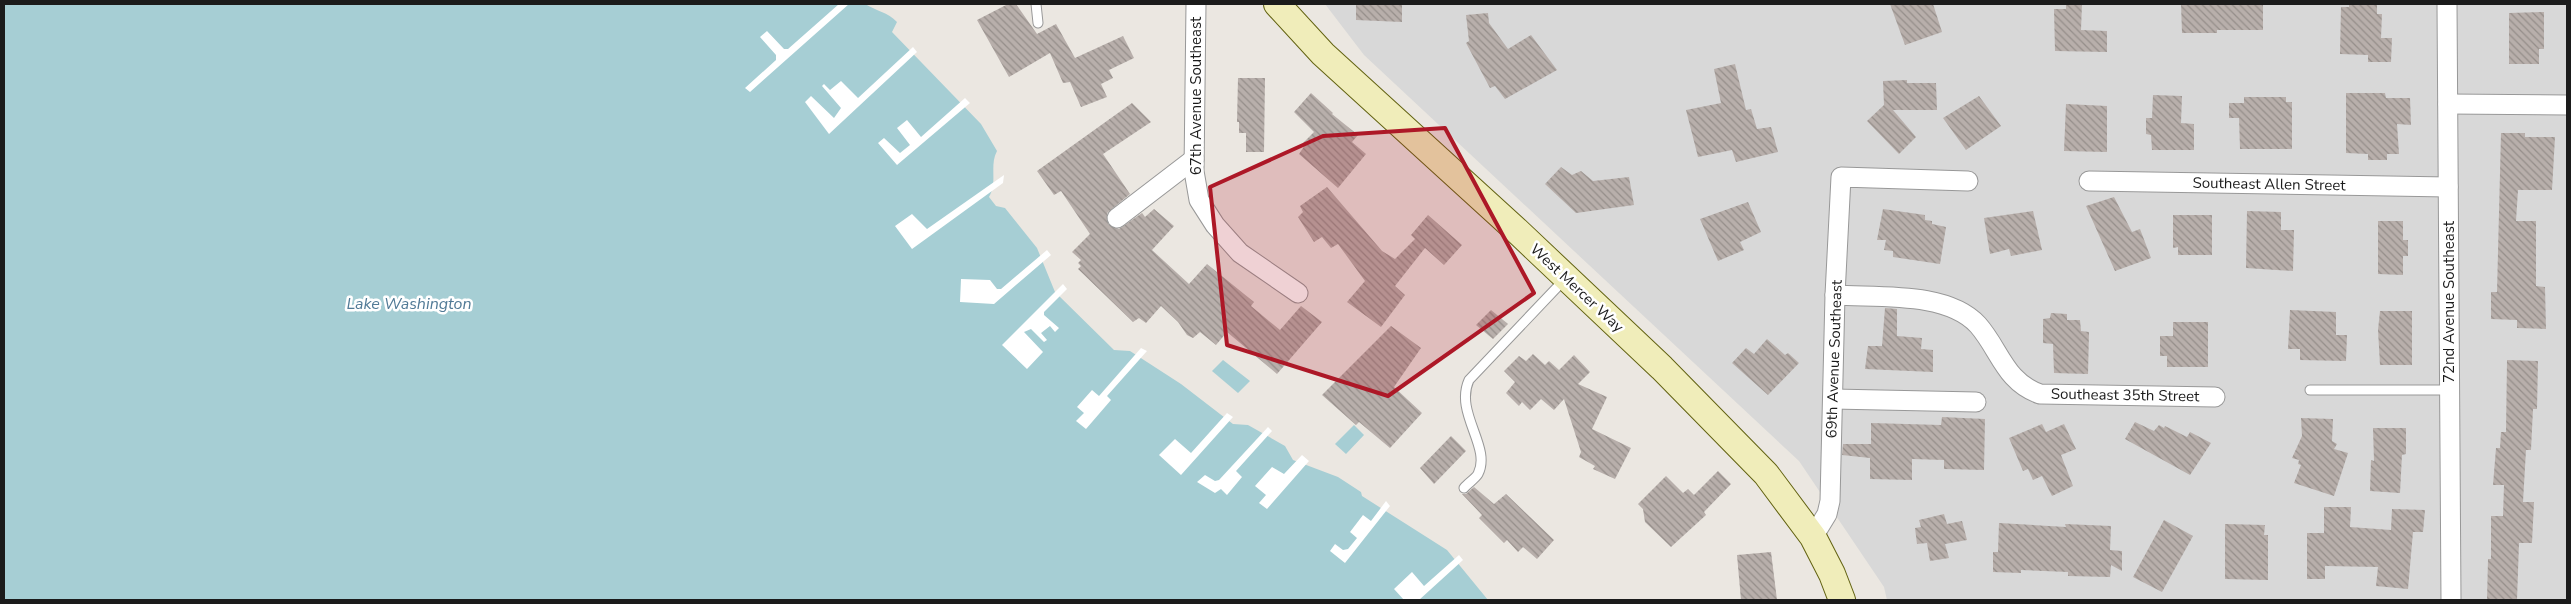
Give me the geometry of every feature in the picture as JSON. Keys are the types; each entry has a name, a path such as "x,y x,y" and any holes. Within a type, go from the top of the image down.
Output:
{"street":[{"name":"67th Avenue Southeast","path":"1196,4 1194,159 1199,200 1215,225 1240,253 1298,293"},
{"name":"West Mercer Way","path":"1277,4 1323,54 1662,368 1766,474 1814,537 1842,600"},
{"name":"72nd Avenue Southeast","path":"2447,4 2451,600"},
{"path":"2448,104 2567,105"},
{"path":"1117,218 1194,159"},
{"name":"69th Avenue Southeast","path":"1814,537 1827,514 1830,501 1841,177 1968,181"},
{"name":"Southeast Allen Street","path":"2089,181 2448,188"},
{"name":"Southeast 35th Street","path":"1836,295 1927,300 1948,306 1977,324 2015,380 2026,389 2040,394 2215,397"},
{"path":"1833,399 1976,402"}],"lane":[{"path":"1036,4 1038,23"},
{"path":"1464,488 1478,474 1481,464 1479,447 1464,403 1464,389 1469,380 1566,278"},
{"path":"2310,390 2450,390"}],"highlighted area":[{"path":"1445,128 1534,293 1388,396 1227,345 1210,187 1323,136"}],"shaded area":[{"path":"1325,4 2567,4 2567,600 1887,600 1884,587 1799,461 1364,55"}],"water":[{"name":"Lake Washington","path":"4,4 865,4 890,16 897,22 892,32 981,124 997,151 994,162 993,186 989,197 996,206 1005,208 1037,248 1055,292 1114,350 1130,351 1181,384 1233,424 1248,425 1285,446 1293,460 1338,477 1361,492 1362,496 1447,550 1488,600 4,600"},
{"path":"1223,360 1250,381 1238,393 1212,371"},
{"path":"1354,425 1364,435 1346,454 1335,444"}],"pier":[{"path":"839,4 849,4 750,92 745,88 776,60 776,55 760,37 767,31 784,49 788,49"},
{"path":"913,47 917,52 829,134 805,102 811,96 834,118 841,108 822,86 824,84 830,90 841,81 858,98"},
{"path":"965,98 970,103 897,165 878,143 884,138 900,153 910,145 897,128 907,120 921,137"},
{"path":"1004,175 1003,183 912,249 895,226 912,214 927,229"},
{"path":"1047,250 1051,255 994,304 960,302 961,279 990,280 997,289 1001,289"},
{"path":"1063,284 1067,289 1044,312 1044,315 1059,328 1055,332 1050,326 1041,333 1047,340 1044,342 1031,329 1024,332 1043,352 1027,369 1002,345"},
{"path":"1141,348 1147,351 1107,396 1111,400 1086,429 1076,421 1084,413 1077,407 1092,390 1099,396"},
{"path":"1227,413 1233,417 1181,475 1159,455 1175,439 1191,453"},
{"path":"1268,427 1272,431 1236,471 1242,477 1227,495 1221,489 1215,493 1197,482 1205,475 1215,481 1219,480"},
{"path":"1302,455 1309,461 1267,509 1259,503 1266,495 1255,486 1272,467 1284,474"},
{"path":"1386,501 1390,506 1345,563 1330,551 1335,544 1343,550 1348,549 1357,538 1350,532 1363,515 1371,521"},
{"path":"1459,555 1463,560 1419,600 1404,600 1394,589 1412,572 1424,586"}],"building":[{"path":"1008,4 1016,4 1037,34 1056,24 1075,58 1123,36 1134,58 1109,70 1113,78 1101,84 1107,97 1081,107 1070,82 1063,83 1050,53 1009,77 977,20"},
{"path":"1356,4 1402,4 1402,22 1356,20"},
{"path":"1890,4 1933,4 1942,32 1905,45"},
{"path":"2066,4 2082,4 2081,30 2107,31 2107,52 2055,51 2054,9 2066,9"},
{"path":"2181,4 2263,4 2263,30 2217,30 2217,33 2182,33"},
{"path":"2349,4 2377,4 2377,14 2382,14 2381,38 2392,38 2391,62 2368,62 2368,55 2340,54 2341,7 2349,7"},
{"path":"2544,12 2544,49 2539,49 2539,64 2509,64 2509,13"},
{"path":"1488,13 1489,23 1508,49 1531,35 1557,70 1505,99 1495,86 1490,88 1466,43 1469,41 1466,15"},
{"path":"1735,64 1746,110 1751,109 1757,129 1771,127 1778,152 1736,162 1732,150 1698,157 1686,110 1721,103 1714,69"},
{"path":"1238,78 1265,78 1264,152 1246,152 1246,133 1239,133 1239,122 1237,122"},
{"path":"1907,80 1907,83 1936,83 1937,110 1893,110 1916,137 1899,154 1867,121 1884,105 1883,81"},
{"path":"1311,93 1332,114 1358,135 1352,142 1366,154 1338,188 1299,154 1305,145 1303,143 1314,132 1294,112"},
{"path":"2346,93 2385,93 2386,98 2410,98 2411,125 2397,124 2399,154 2387,154 2387,160 2368,160 2368,154 2346,153"},
{"path":"2153,95 2182,96 2181,123 2194,124 2194,150 2152,150 2151,135 2146,134 2146,118 2152,118"},
{"path":"1979,96 2001,126 1966,150 1943,118"},
{"path":"2244,97 2286,97 2286,102 2292,102 2292,149 2240,149 2239,118 2229,118 2229,103 2244,103"},
{"path":"1132,103 1151,122 1103,154 1130,194 1107,213 1108,224 1119,229 1142,213 1145,217 1154,209 1174,226 1152,250 1189,284 1207,264 1254,302 1251,306 1280,330 1301,306 1322,322 1277,374 1227,332 1216,345 1200,332 1193,338 1187,335 1178,322 1161,306 1146,323 1139,318 1133,322 1078,269 1081,266 1078,263 1081,260 1072,252 1090,234 1061,191 1054,195 1037,171"},
{"path":"2066,104 2107,106 2107,152 2064,151"},
{"path":"2501,133 2525,133 2525,137 2555,137 2552,190 2518,190 2516,221 2536,221 2536,286 2545,287 2546,329 2517,328 2517,320 2491,319 2491,292 2497,292"},
{"path":"1561,167 1572,175 1581,171 1593,181 1629,177 1634,205 1576,213 1545,184"},
{"path":"1327,187 1382,251 1395,259 1415,239 1411,235 1428,215 1462,245 1444,265 1425,248 1395,286 1405,295 1381,327 1347,302 1365,281 1338,244 1331,248 1322,237 1314,242 1298,217 1303,212 1300,206"},
{"path":"2114,197 2132,232 2140,229 2151,258 2115,271 2086,206"},
{"path":"1748,202 1761,232 1740,242 1744,250 1718,261 1700,219"},
{"path":"1883,209 1925,215 1925,220 1932,221 1932,224 1946,227 1940,264 1893,257 1893,251 1884,250 1886,240 1877,240"},
{"path":"2033,211 2042,250 2011,256 2009,249 1990,254 1984,218"},
{"path":"2247,211 2281,212 2281,230 2294,230 2293,271 2246,268"},
{"path":"2173,215 2212,215 2212,255 2178,255 2178,247 2173,248"},
{"path":"2378,221 2403,221 2403,240 2408,240 2408,256 2403,256 2403,275 2378,274"},
{"path":"1885,308 1897,309 1897,336 1922,338 1921,349 1933,350 1933,372 1865,369 1868,346 1882,346"},
{"path":"1491,310 1508,324 1493,339 1476,325"},
{"path":"2290,310 2336,312 2336,335 2347,335 2346,361 2300,360 2300,349 2288,349"},
{"path":"2380,311 2412,311 2412,365 2380,365 2378,330"},
{"path":"2051,313 2067,314 2067,320 2080,320 2081,331 2089,332 2088,374 2054,373 2053,344 2043,343 2043,319 2050,318"},
{"path":"2173,322 2208,322 2208,367 2167,367 2167,356 2160,356 2160,336 2173,336"},
{"path":"1391,326 1421,348 1394,387 1422,413 1390,448 1359,422 1356,425 1322,395"},
{"path":"1767,339 1785,355 1788,353 1799,363 1768,395 1732,363 1746,348 1754,354"},
{"path":"1533,354 1545,365 1549,361 1559,370 1574,355 1590,372 1578,384 1607,397 1592,429 1631,448 1615,479 1593,469 1595,466 1579,457 1581,452 1564,399 1554,410 1541,399 1530,410 1522,402 1519,406 1506,393 1515,382 1504,371 1519,356 1526,361"},
{"path":"2507,360 2538,361 2537,409 2533,409 2531,450 2526,450 2523,502 2534,502 2532,543 2519,543 2517,600 2487,600 2488,559 2491,559 2491,516 2503,516 2504,485 2493,485 2496,448 2500,448 2501,432 2506,432"},
{"path":"1942,417 1985,419 1984,470 1944,469 1944,460 1912,459 1912,480 1870,479 1870,458 1842,455 1843,444 1871,444 1871,423 1941,425"},
{"path":"2301,418 2333,419 2332,441 2337,444 2334,449 2348,453 2334,496 2294,483 2301,465 2298,464 2299,460 2292,458 2302,436"},
{"path":"2135,422 2154,431 2159,425 2164,428 2165,426 2187,437 2190,432 2211,443 2190,475 2125,439"},
{"path":"2042,424 2046,432 2064,424 2076,449 2061,455 2073,486 2052,496 2042,476 2033,480 2028,469 2023,471 2009,438"},
{"path":"2373,428 2406,428 2406,454 2402,455 2400,493 2370,491 2371,460 2374,461"},
{"path":"1451,436 1466,451 1434,484 1420,468"},
{"path":"1718,471 1731,484 1704,512 1706,515 1671,547 1645,522 1643,509 1638,504 1666,476 1683,493 1688,489 1694,495"},
{"path":"1474,487 1494,504 1506,494 1554,540 1537,559 1523,547 1518,552 1507,540 1504,543 1479,518 1482,515 1462,494 1466,494"},
{"path":"2324,507 2351,507 2350,527 2391,530 2392,509 2425,510 2423,532 2413,532 2408,589 2376,586 2378,567 2325,566 2325,579 2307,579 2307,533 2324,533"},
{"path":"1944,514 1947,524 1962,521 1967,540 1945,544 1949,558 1930,561 1927,543 1917,544 1915,528 1921,527 1919,520"},
{"path":"2164,520 2193,536 2162,592 2133,577"},
{"path":"1999,523 2066,527 2065,524 2111,526 2110,550 2122,551 2122,571 2111,565 2110,577 2068,576 2068,572 2021,570 2021,573 1993,572 1993,552 1998,552"},
{"path":"2225,524 2265,525 2264,535 2268,535 2268,580 2225,579"},
{"path":"1771,552 1777,600 1741,600 1737,555"}]}
